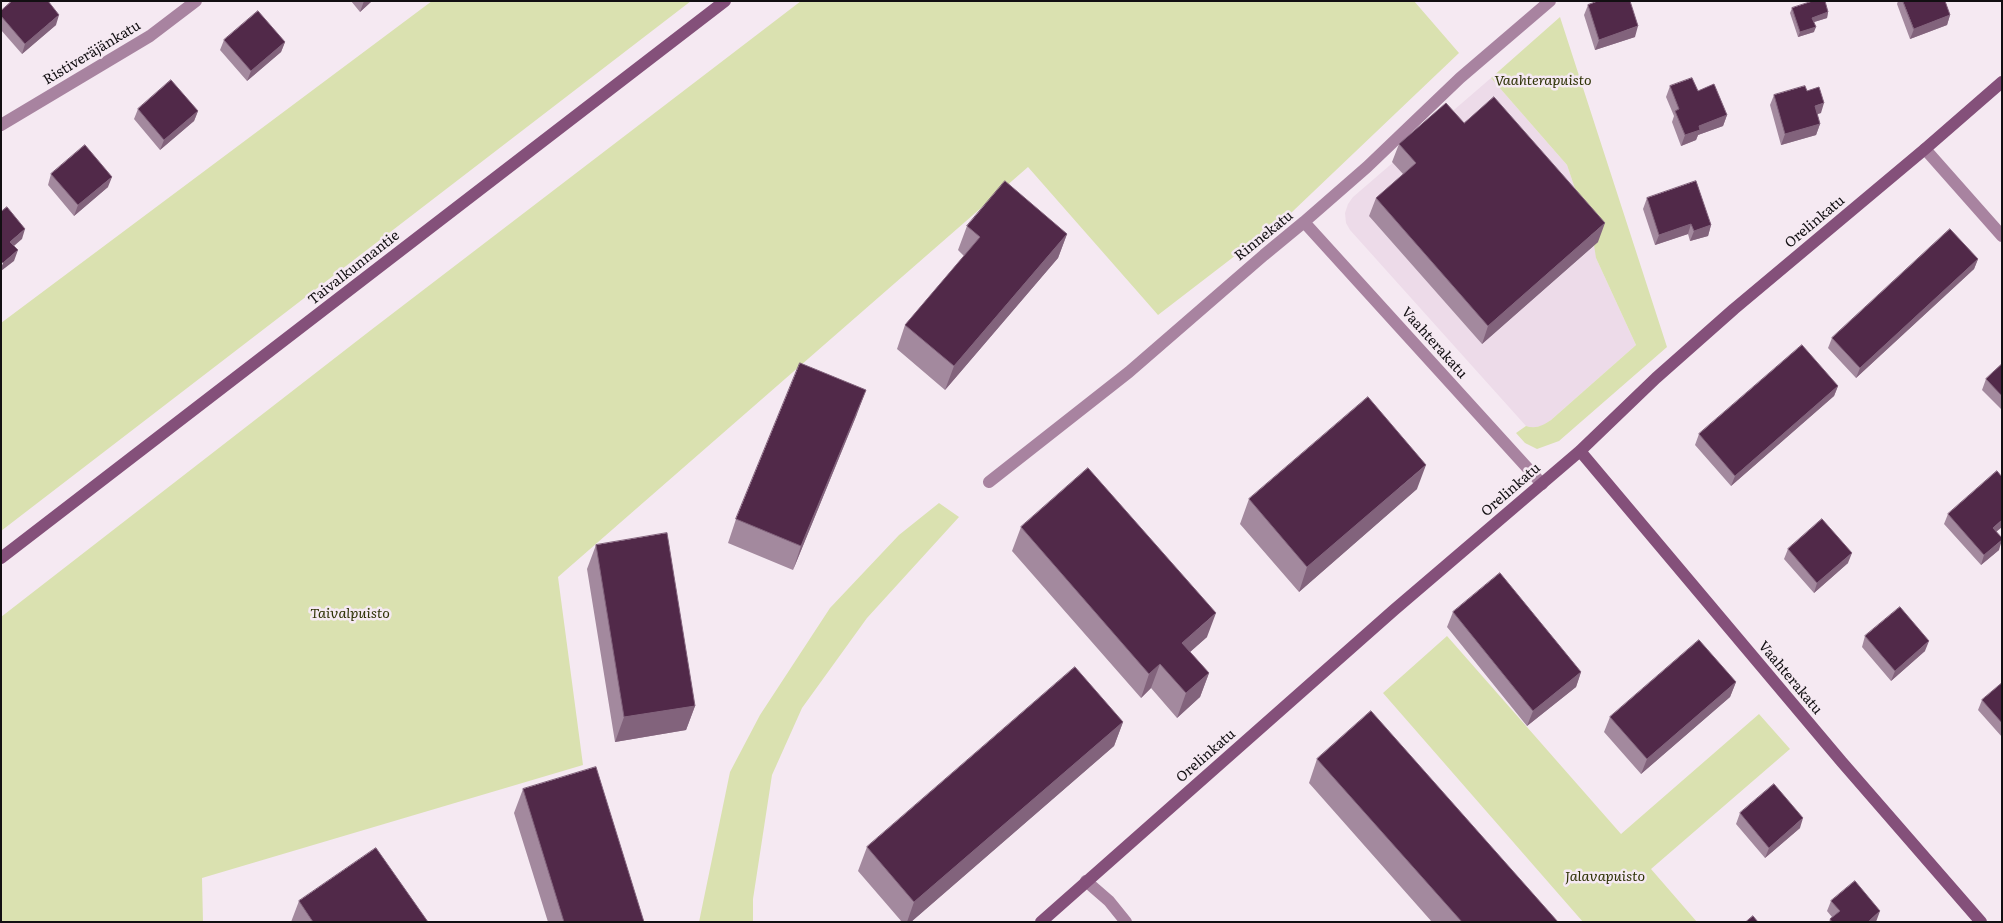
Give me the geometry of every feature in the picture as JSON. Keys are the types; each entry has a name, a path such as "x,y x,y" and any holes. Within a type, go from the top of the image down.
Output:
{"street":[{"name":"Ristiveräjänkatu","path":"1,125 150,36 196,1"},
{"name":"Taivalkunnantie","path":"1,558 724,1"},
{"name":"Rinnekatu","path":"989,482 1128,372 1304,222 1366,167 1460,78 1550,1"},
{"name":"Orelinkatu","path":"1041,922 1387,616 1580,451 1656,378 1734,309 2002,82"},
{"path":"1925,149 2002,236"},
{"name":"Vaahterakatu","path":"1304,222 1542,484"},
{"name":"Vaahterakatu","path":"1580,451 1841,761 1981,922"},
{"path":"1086,881 1109,902 1126,922"}],"shaded area":[{"path":"1491,78 1567,165 1590,233 1598,242 1596,258 1636,345 1551,420 1542,426 1533,428 1526,426 1350,230 1346,223 1345,213 1353,197"}],"green space":[{"path":"432,1 691,1 1,531 1,323"},
{"name":"Taivalpuisto","path":"801,1 1414,1 1459,53 1292,212 1158,315 1028,167 558,577 583,765 202,878 203,922 1,922 1,617 371,330"},
{"name":"Vaahterapuisto","path":"1560,17 1667,347 1559,441 1537,449 1525,443 1516,433 1526,426 1539,426 1551,420 1636,345 1596,258 1594,245 1598,242 1590,233 1567,165 1491,78"},
{"path":"939,503 959,517 867,618 802,708 772,775 753,899 753,922 699,922 730,772 760,715 830,608 899,535"},
{"name":"Jalavapuisto","path":"1447,636 1621,834 1759,714 1790,749 1651,869 1697,922 1583,922 1383,693"}],"building":[{"path":"12,1 48,1 59,15 25,44 1,16 1,11"},
{"path":"1598,1 1630,1 1638,26 1599,40 1588,5"},
{"path":"1813,1 1825,1 1828,12 1812,18 1816,27 1800,32 1792,8"},
{"path":"1903,1 1945,1 1950,15 1914,29"},
{"path":"258,11 285,42 251,71 224,40"},
{"path":"1692,78 1698,91 1714,84 1727,115 1699,126 1700,130 1685,135 1675,111 1679,109 1670,86"},
{"path":"171,80 198,111 164,140 138,109"},
{"path":"1805,86 1807,91 1819,87 1824,103 1815,106 1820,124 1785,134 1774,95"},
{"path":"1494,97 1605,223 1488,326 1376,198 1416,163 1399,144 1446,103 1464,123"},
{"path":"85,145 112,177 78,205 51,174"},
{"path":"1005,181 1067,234 954,366 905,325 980,237 967,226"},
{"path":"1696,181 1711,225 1694,231 1691,224 1659,235 1647,198"},
{"path":"7,207 25,229 10,242 18,250 3,263 1,261 1,212"},
{"path":"1950,229 1978,259 1860,368 1832,338"},
{"path":"1802,345 1838,386 1735,476 1699,434"},
{"path":"800,363 866,390 801,546 736,519"},
{"path":"2002,364 2002,396 1986,379"},
{"path":"1368,397 1426,465 1307,567 1249,499"},
{"path":"1088,468 1216,613 1182,643 1209,673 1186,693 1160,664 1149,674 1021,527"},
{"path":"1997,471 2002,477 2002,520 1993,528 2002,540 1984,555 1948,514"},
{"path":"1822,519 1852,553 1817,583 1788,549"},
{"path":"667,533 695,706 624,717 596,545"},
{"path":"1500,573 1581,672 1533,711 1453,612"},
{"path":"1900,607 1929,641 1895,671 1865,636"},
{"path":"1699,640 1736,682 1647,759 1610,717"},
{"path":"1075,667 1123,722 914,902 867,847"},
{"path":"2002,683 2002,723 1982,700"},
{"path":"1371,711 1558,922 1462,922 1317,759"},
{"path":"596,767 644,922 564,922 523,789"},
{"path":"1774,784 1803,818 1769,848 1740,813"},
{"path":"376,848 428,922 313,922 299,901"},
{"path":"1855,881 1880,911 1868,922 1832,922 1830,919 1840,911 1831,901"},
{"path":"1753,916 1758,922 1746,922"}]}
